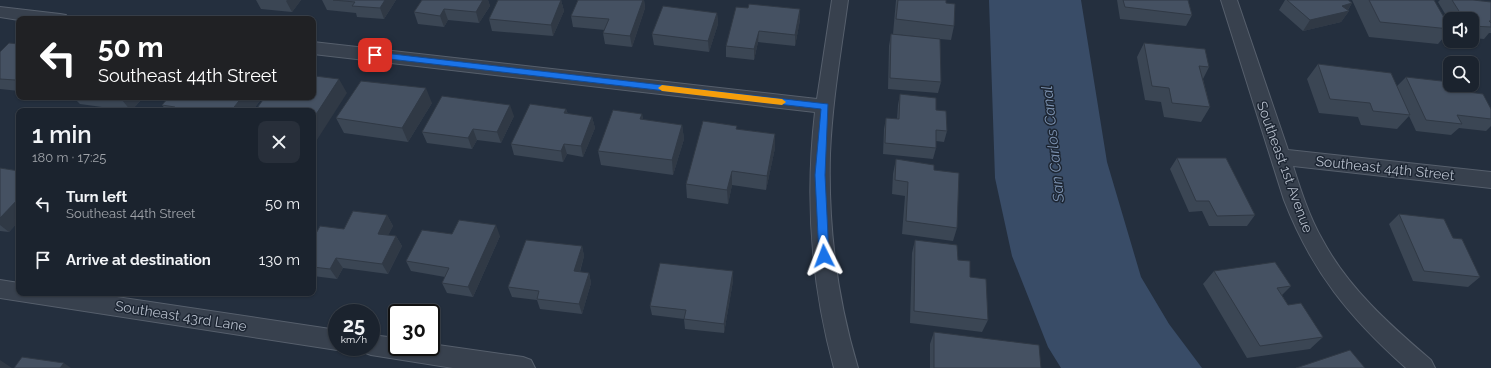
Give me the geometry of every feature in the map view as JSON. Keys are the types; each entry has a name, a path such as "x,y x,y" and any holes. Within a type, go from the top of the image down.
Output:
{"street":[{"path":"840,0 825,107 820,175 824,256 829,300 839,345 846,368"},
{"name":"Southeast 1st Avenue","path":"1229,0 1280,157 1308,233 1322,259 1342,287 1366,315 1423,368"},
{"path":"0,12 34,16"},
{"path":"316,48 825,107"},
{"name":"Southeast 44th Street","path":"1280,157 1491,180"},
{"path":"0,289 16,292"},
{"name":"Southeast 43rd Lane","path":"46,296 328,339"},
{"path":"380,346 523,368"}],"water":[{"name":"San Carlos Canal","path":"989,0 1081,0 1107,162 1141,277 1169,324 1202,368 1061,368 1048,347 1012,256 995,178"}],"building":[{"path":"333,0 385,0 380,8 352,6 355,2"},
{"path":"422,0 483,0 476,12 444,9 440,16 414,12"},
{"path":"498,0 561,0 551,25 489,19"},
{"path":"578,0 643,0 630,36 603,33 609,19 571,16"},
{"path":"898,0 946,0 946,3 955,4 954,26 896,19"},
{"path":"1123,0 1188,0 1192,15 1125,7"},
{"path":"1287,0 1348,0 1352,3 1342,6 1349,11 1310,20"},
{"path":"1369,0 1434,0 1443,16 1443,28 1380,22"},
{"path":"1452,0 1491,2 1491,21 1489,21 1491,23 1491,27 1479,26 1479,12 1460,12"},
{"path":"749,4 800,9 795,35 759,31 754,49 726,46 736,7 748,8"},
{"path":"663,6 717,13 708,41 652,34"},
{"path":"891,34 940,39 941,82 890,78"},
{"path":"9,43 16,44 15,80 0,79 0,52"},
{"path":"1144,43 1205,49 1209,67 1199,66 1210,107 1172,103 1169,88 1152,86"},
{"path":"1318,64 1391,73 1410,115 1373,111 1370,103 1330,99"},
{"path":"316,76 339,79 316,114 316,108 257,108 263,100 316,100"},
{"path":"1406,77 1443,81 1443,92 1468,92 1483,94 1491,109 1491,119 1457,115 1462,124 1426,120"},
{"path":"361,81 426,88 402,128 336,118"},
{"path":"900,94 936,98 936,110 946,111 947,131 936,130 936,148 885,143 886,118 899,119"},
{"path":"442,96 510,105 497,132 473,129 468,138 422,132"},
{"path":"166,100 240,100 233,108 174,108 175,107 162,105"},
{"path":"530,104 566,109 564,113 592,117 581,146 564,144 561,151 511,144"},
{"path":"613,110 642,114 640,119 682,125 672,160 598,151"},
{"path":"703,121 737,126 736,129 775,134 767,176 732,171 727,190 686,184"},
{"path":"1177,158 1226,158 1255,215 1217,216 1209,201 1196,201"},
{"path":"896,159 934,165 934,170 959,173 957,228 906,221 908,182 895,180"},
{"path":"0,168 16,171 16,201 0,218"},
{"path":"353,211 387,215 378,234 396,236 382,264 336,258 330,269 316,267 316,233 320,226 344,229"},
{"path":"1399,214 1444,219 1453,238 1462,239 1480,277 1424,271"},
{"path":"459,220 496,225 468,287 442,283 449,268 406,261 422,230 452,234"},
{"path":"526,240 582,246 574,271 589,273 579,304 537,299 539,291 508,287"},
{"path":"915,240 957,245 958,260 970,261 970,277 986,279 988,320 914,311"},
{"path":"1275,262 1291,286 1277,288 1288,305 1301,303 1323,337 1260,346 1214,271"},
{"path":"660,263 733,271 724,324 684,319 686,310 650,306"},
{"path":"934,332 1039,345 1041,368 934,368"},
{"path":"1350,350 1365,368 1296,368"},
{"path":"22,357 64,363 60,368 14,368"}],"slow traffic":[{"path":"662,88 782,102"}],"route":[{"path":"375,55 825,107 820,175 824,256"}]}
